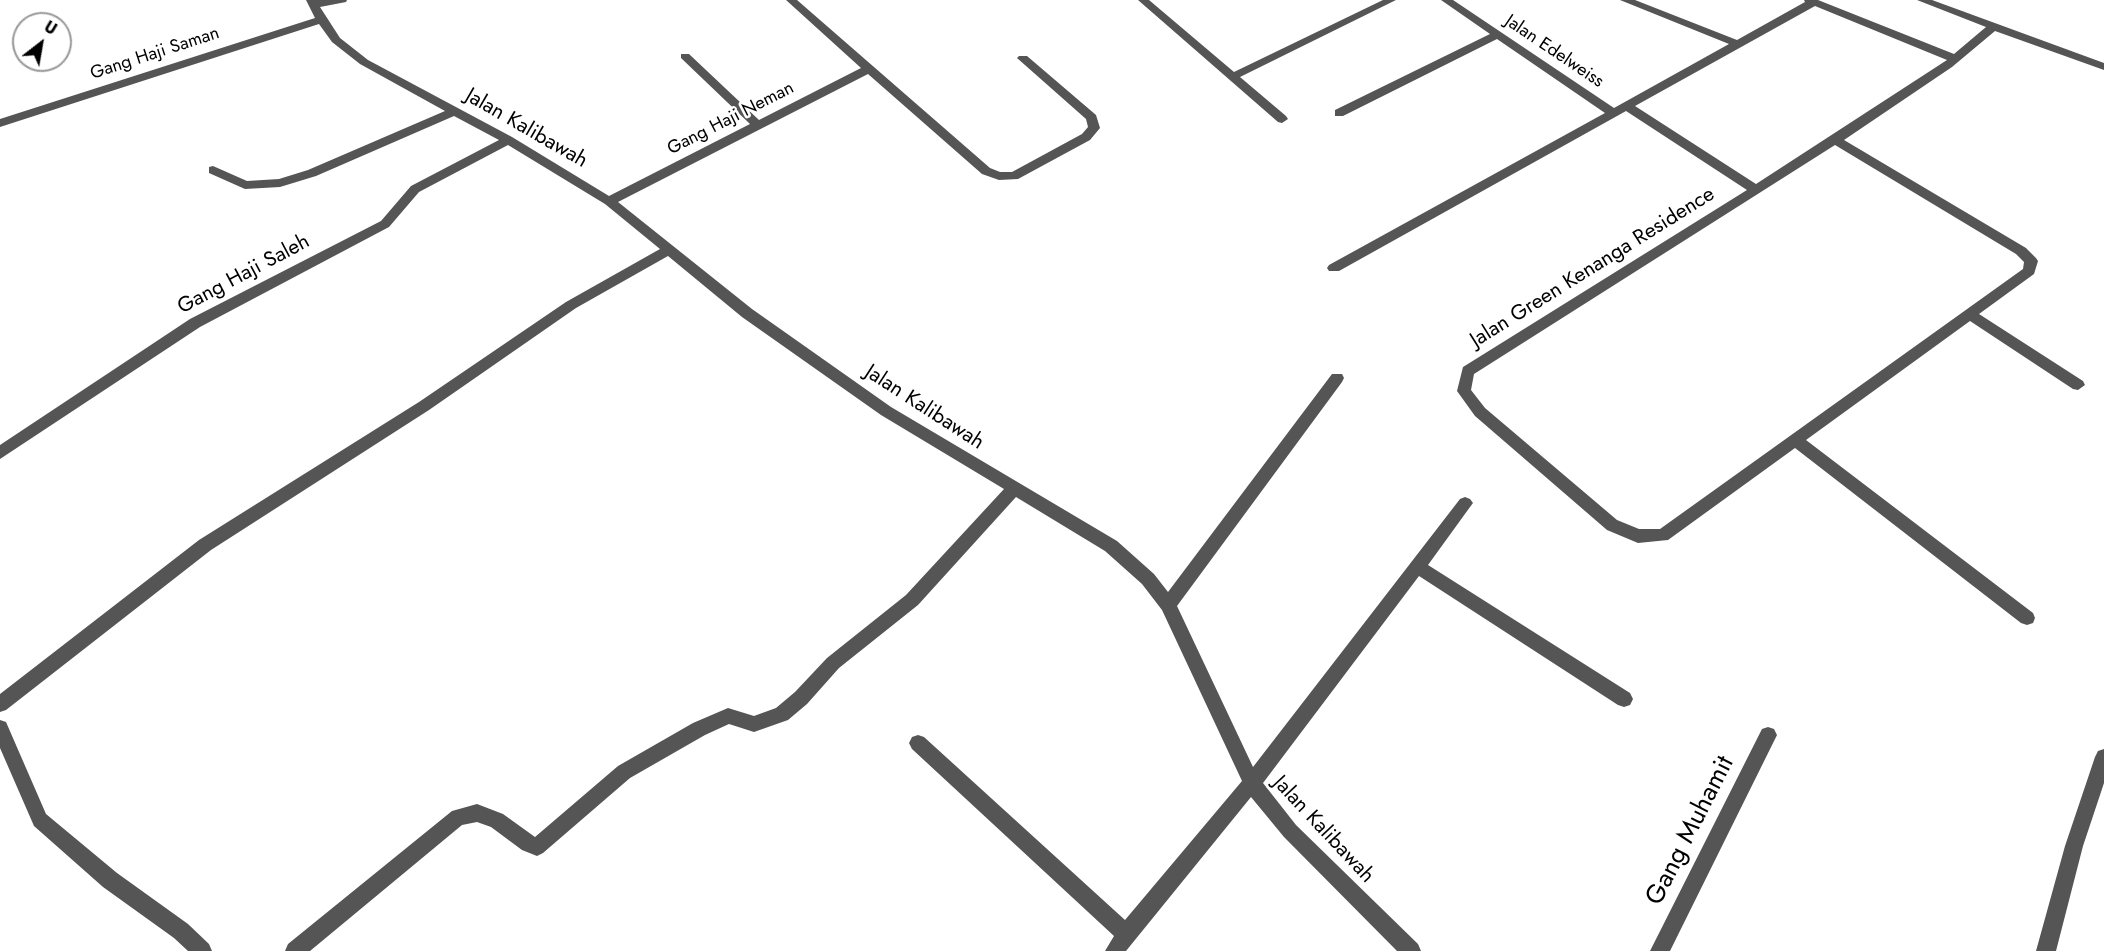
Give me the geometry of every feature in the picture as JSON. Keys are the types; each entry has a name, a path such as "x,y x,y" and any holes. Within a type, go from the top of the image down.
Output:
{"street":[{"path":"312,3 342,0"},
{"path":"791,0 986,171 999,176 1014,176 1086,137 1094,128 1092,118 1023,58"},
{"path":"1143,0 1234,76 1281,119"},
{"path":"1234,76 1391,0"},
{"name":"Jalan Edelweiss","path":"1446,0 1614,113"},
{"path":"1625,0 1738,44"},
{"path":"1922,0 1991,29 2104,66"},
{"path":"1334,268 1738,44 1811,1 1956,59"},
{"name":"Jalan Kalibawah","path":"312,3 336,40 364,62 508,140 609,201 747,313 877,405 1111,546 1148,579 1168,605 1252,784 1290,831 1411,951"},
{"name":"Gang Haji Saman","path":"0,123 321,20"},
{"name":"Jalan Green Kenanga Residence","path":"1835,140 2021,251 2031,261 2029,271 1971,315 1663,534 1638,536 1612,525 1480,412 1464,391 1468,371 1835,140 1956,59 1991,29"},
{"path":"1339,113 1497,35"},
{"path":"685,56 758,125"},
{"name":"Gang Haji Neman","path":"609,201 870,68"},
{"path":"1626,106 1756,190"},
{"path":"213,170 245,185 280,183 312,173 455,111"},
{"name":"Gang Haji Saleh","path":"0,453 195,323 385,224 415,189 508,140"},
{"path":"0,704 205,545 424,406 571,305 670,249"},
{"path":"1971,315 2078,385"},
{"path":"1168,605 1337,378"},
{"path":"1796,440 2027,618"},
{"path":"295,951 458,817 477,813 497,820 528,844 537,847 624,772 699,729 728,716 754,724 782,714 801,698 833,663 912,600 1014,489"},
{"path":"1115,951 1126,933 1252,784 1465,502"},
{"path":"1418,567 1624,699"},
{"path":"0,728 40,820 110,880 181,931 202,951"},
{"name":"Gang Muhamit","path":"1660,951 1768,735"},
{"path":"918,743 1126,933"},
{"path":"2046,951 2074,846 2104,757"}]}
